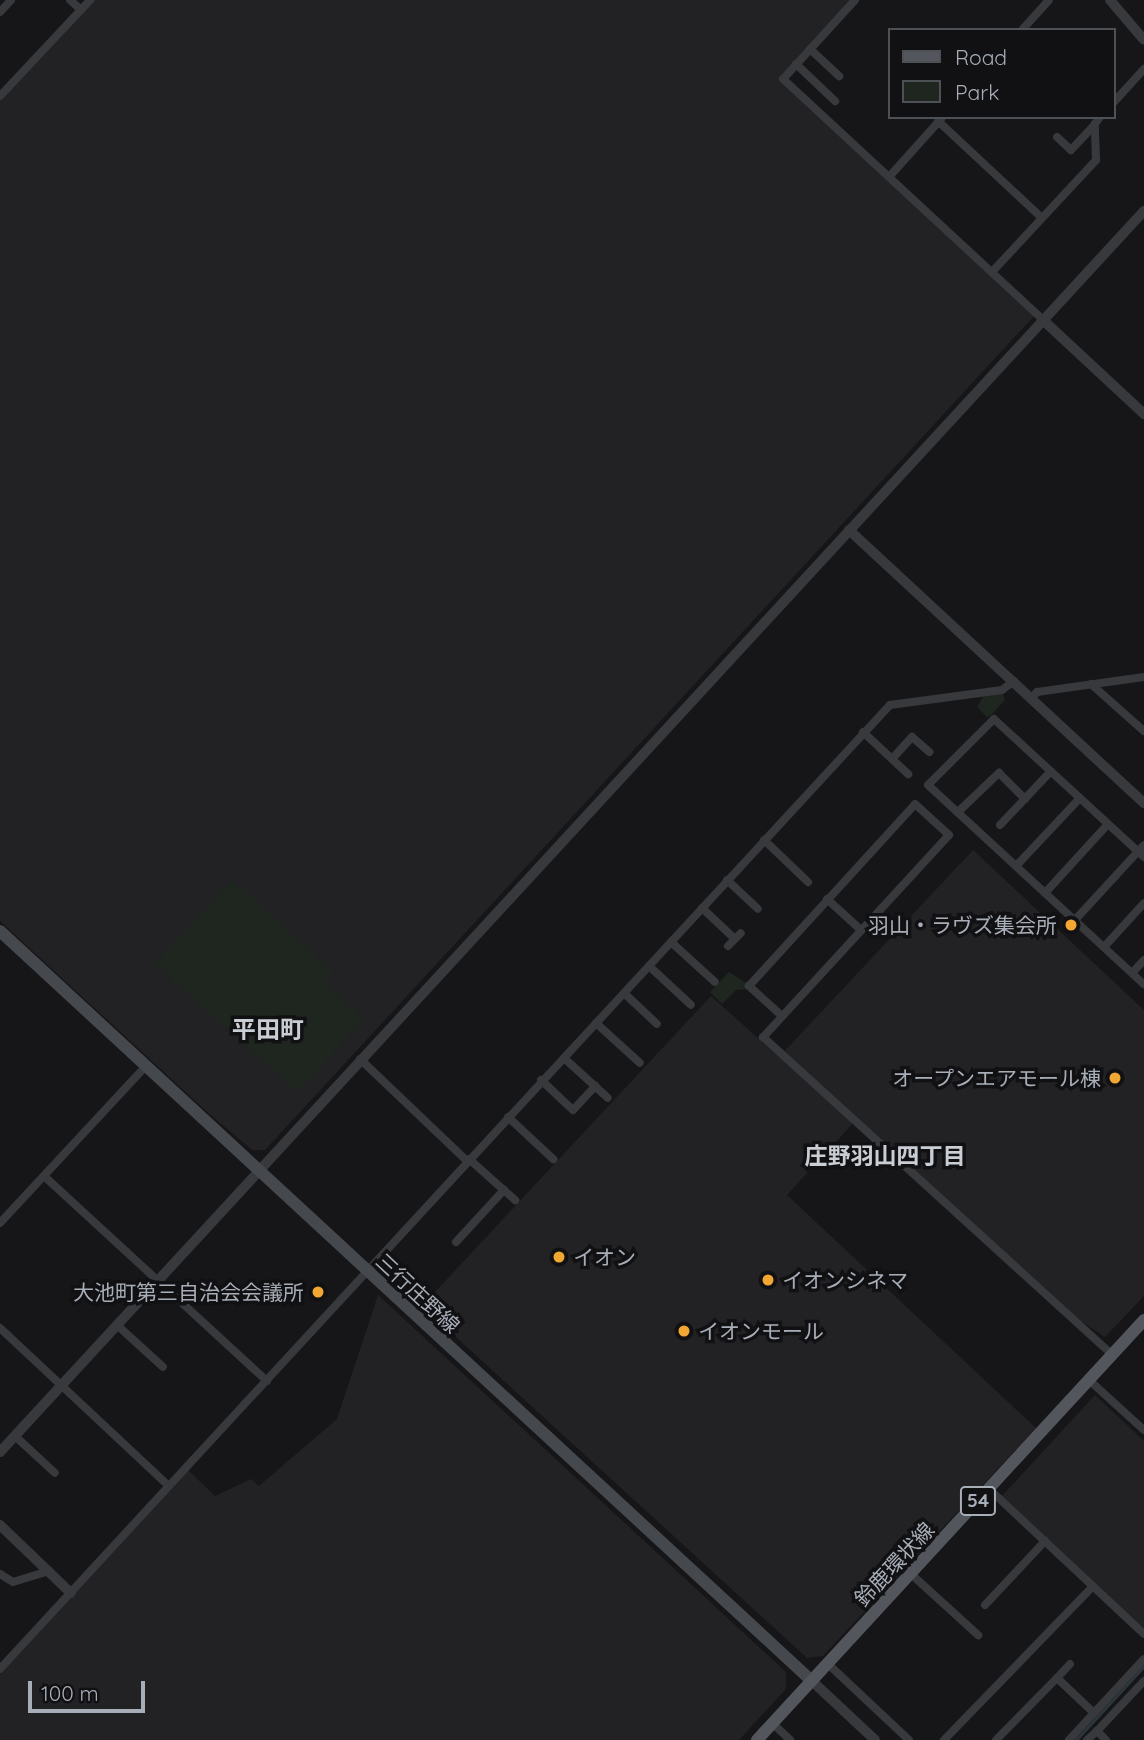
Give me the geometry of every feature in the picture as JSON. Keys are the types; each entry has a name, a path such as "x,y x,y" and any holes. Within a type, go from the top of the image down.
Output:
{"main road":[{"name":"三行庄野線","path":"0,931 812,1681"},
{"name":"鈴鹿環状線","path":"757,1740 1143,1323"}],"street":[{"path":"0,12 10,0"},
{"path":"70,0 81,10"},
{"path":"0,96 90,0"},
{"path":"855,0 783,79 1144,414"},
{"path":"1024,28 1049,0"},
{"path":"1110,0 1144,40"},
{"path":"810,49 839,76"},
{"path":"796,64 835,101"},
{"path":"1116,100 1144,69"},
{"path":"889,177 940,119 1042,218"},
{"path":"992,272 1096,160 1098,120"},
{"path":"1057,137 1071,150 1098,120"},
{"path":"0,1452 1144,211"},
{"path":"849,530 1144,803"},
{"path":"1032,698 1037,692 1144,677"},
{"path":"0,1669 890,705 1002,690 1014,681"},
{"path":"1091,684 1144,731"},
{"path":"1075,920 1142,851 1108,824 994,719 989,719 928,785 1144,984"},
{"path":"863,733 908,774"},
{"path":"892,759 912,737 929,752"},
{"path":"1000,825 1051,771"},
{"path":"958,812 999,773 1025,799"},
{"path":"1017,866 1080,798"},
{"path":"782,1016 748,986 915,804 949,835 763,1037 1112,1355"},
{"path":"1045,893 1108,824"},
{"path":"764,840 808,882"},
{"path":"727,880 758,909"},
{"path":"828,899 861,930"},
{"path":"1104,947 1144,902"},
{"path":"702,908 734,939"},
{"path":"671,942 715,982"},
{"path":"1132,973 1144,960"},
{"path":"649,965 691,1005"},
{"path":"624,993 657,1024"},
{"path":"596,1023 640,1063"},
{"path":"564,1058 608,1098"},
{"path":"360,1059 515,1200"},
{"path":"0,1223 145,1066"},
{"path":"541,1080 573,1110 595,1086"},
{"path":"508,1117 553,1158"},
{"path":"44,1176 267,1381"},
{"path":"456,1242 504,1190"},
{"path":"117,1325 163,1367"},
{"path":"0,1328 169,1486"},
{"path":"1089,1380 1144,1430"},
{"path":"15,1436 55,1473"},
{"path":"989,1489 1144,1634"},
{"path":"0,1525 71,1593"},
{"path":"985,1605 1045,1541"},
{"path":"0,1574 13,1582 49,1571"},
{"path":"911,1574 978,1635"},
{"path":"944,1740 1093,1586"},
{"path":"1074,1738 1144,1659"},
{"path":"828,1664 909,1740"},
{"path":"996,1740 1070,1664"},
{"path":"1057,1678 1094,1713"},
{"path":"812,1681 875,1740"},
{"path":"1087,1740 1144,1681"},
{"path":"772,1723 790,1740"},
{"path":"1097,1731 1106,1740"}],"shaded area":[{"path":"93,0 852,0 778,80 1034,316 265,1150 252,1150 205,1110 0,921 0,101"},
{"path":"973,850 1144,1010 1144,1296 1105,1337 1075,1317 857,1119 787,1195 1036,1428 823,1656 807,1658 422,1306 711,996 779,1057"},
{"path":"378,1295 786,1672 786,1689 739,1740 0,1740 0,1675 188,1470 215,1496 251,1479 259,1486 337,1419"},
{"path":"1095,1395 1144,1441 1144,1629 1001,1497"}],"green space":[{"path":"1002,692 1005,700 991,715 987,717 977,707 985,694"},
{"path":"232,880 334,972 325,983 364,1018 298,1092 155,964"},
{"path":"729,972 746,983 747,989 736,990 722,1004 710,992"}],"waterway":[{"path":"1076,1740 1144,1666"}],"place":[{"name":"羽山・ラヴズ集会所","path":"1071,925"},
{"name":"オープンエアモール棟","path":"1115,1078"},
{"name":"イオン","path":"559,1257"},
{"name":"イオンシネマ","path":"768,1280"},
{"name":"大池町第三自治会会議所","path":"318,1292"},
{"name":"イオンモール","path":"684,1331"}],"district":[{"name":"平田町","path":"268,1030"},
{"name":"庄野羽山四丁目","path":"885,1156"}]}
